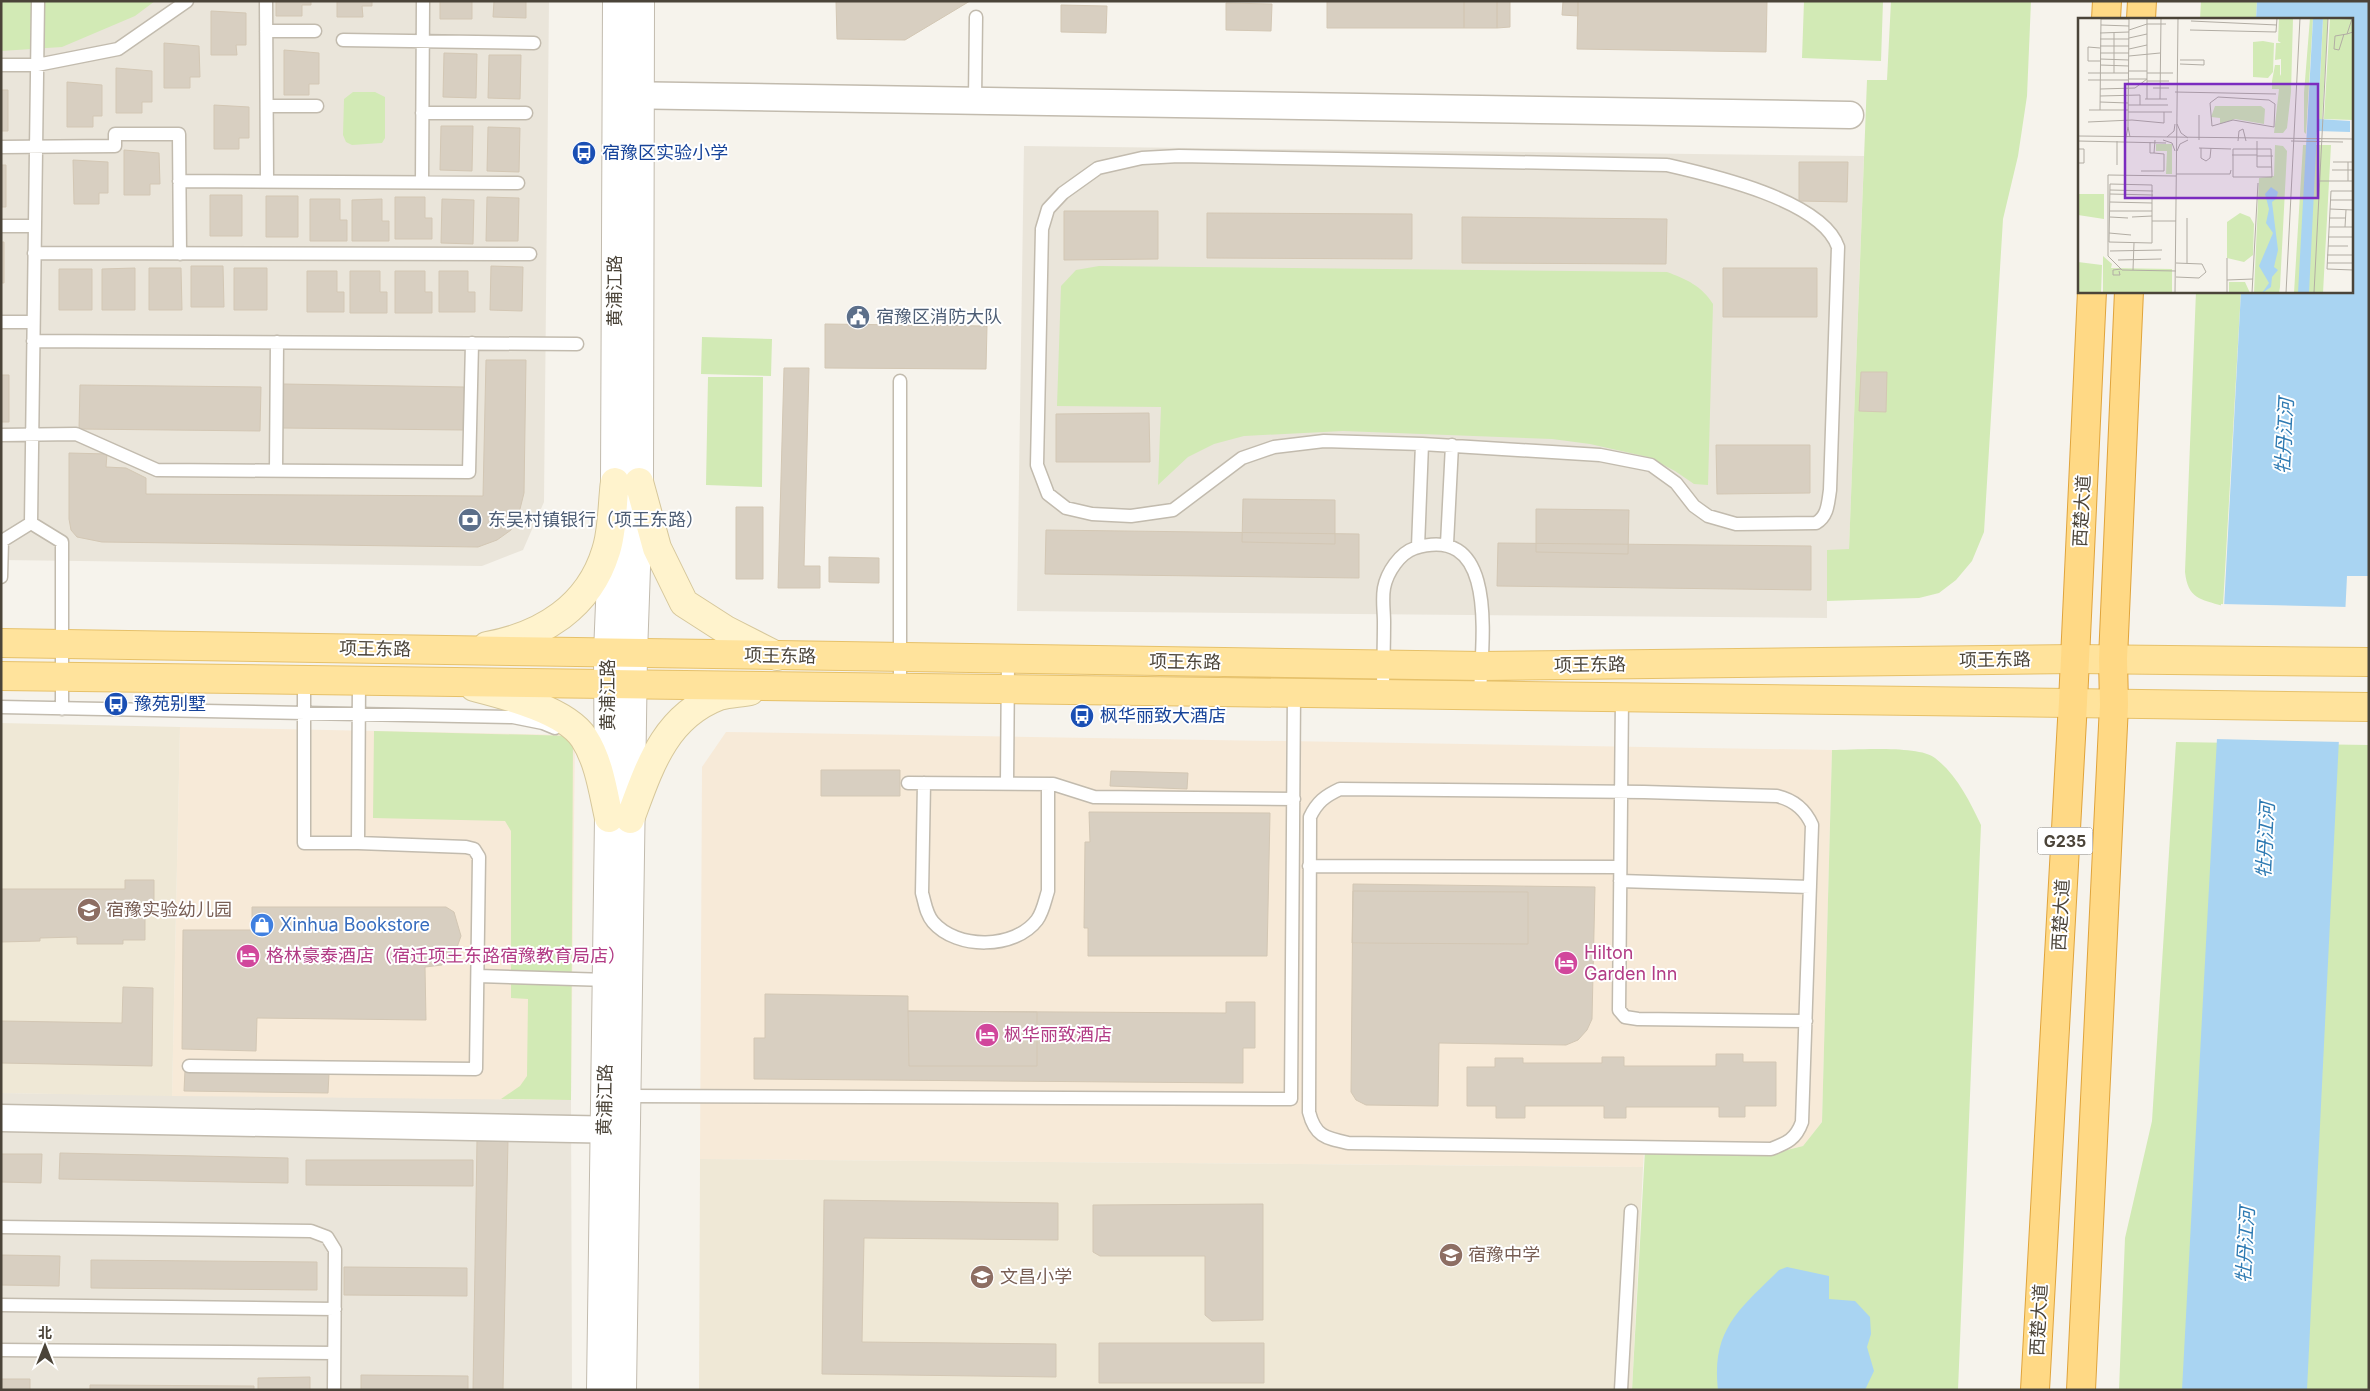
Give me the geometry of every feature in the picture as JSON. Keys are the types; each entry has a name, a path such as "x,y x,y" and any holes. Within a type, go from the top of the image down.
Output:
{"highway":[{"path":"2106,18 2107,1"},
{"path":"2141,18 2142,1"},
{"name":"西楚大道","path":"2035,1390 2073,702 2092,292"},
{"name":"西楚大道","path":"2081,1390 2114,705 2113,659 2129,292"}],"main road":[{"path":"461,650 515,641 550,623 576,604 595,579 607,549 627,482"},
{"path":"627,482 684,603 726,630 777,656"},
{"name":"项王东路","path":"1,643 1481,666 2075,659 2369,662"},
{"name":"项王东路","path":"1,676 2366,707"},
{"path":"458,683 522,700 574,726 592,753 601,781 619,818"},
{"path":"619,818 653,756 671,731 694,710 720,696 774,687"}],"street":[{"name":"黄浦江路","path":"616,1 627,94 627,482 621,653 616,1130 622,1390"},
{"name":"黄浦江路","path":"627,94 640,1"},
{"path":"627,94 1850,115"},
{"name":"黄浦江路","path":"601,1390 616,1130 628,1096 617,980"},
{"path":"1,1118 616,1130"}],"lane":[{"path":"31,523 38,1"},
{"path":"1,65 37,65 118,49 187,1"},
{"path":"266,1 267,181"},
{"path":"422,182 423,1"},
{"path":"975,100 976,17"},
{"path":"266,31 315,31"},
{"path":"343,40 534,43"},
{"path":"267,106 318,106"},
{"path":"422,113 526,113"},
{"path":"1,147 115,146 115,134 179,134 180,254"},
{"path":"1179,156 1667,165 1719,177 1765,192 1811,217 1834,235 1838,247 1830,490 1828,505 1823,519 1816,523 1736,524 1708,516 1694,506 1676,483 1651,465 1600,455 1422,444 1324,441 1274,447 1242,458 1173,510 1131,516 1092,514 1066,508 1048,494 1037,465 1042,229 1048,209 1063,193 1098,168 1142,158 1179,156"},
{"path":"179,181 518,183"},
{"path":"1,226 34,226"},
{"path":"34,253 530,254"},
{"path":"1,322 33,322"},
{"path":"33,341 577,344"},
{"path":"276,470 277,342"},
{"path":"1,435 76,434 157,470 469,472 472,343"},
{"path":"900,381 900,689"},
{"path":"1418,547 1422,444"},
{"path":"1447,544 1452,445"},
{"path":"1,577 2,541 31,523"},
{"path":"31,523 62,542 62,708"},
{"path":"1383,694 1384,588 1392,568 1408,550 1427,544 1447,544 1463,553 1470,564 1482,593 1480,695"},
{"path":"1007,783 1008,660"},
{"path":"189,1066 476,1069 479,857 474,849 466,847 304,843 304,680"},
{"path":"358,843 359,681"},
{"path":"628,1096 1291,1099 1294,693"},
{"path":"1622,697 1619,1010 1625,1017 1806,1021"},
{"path":"1,707 359,713 513,718 543,723 573,736"},
{"path":"908,783 1048,784 1094,797 1294,799"},
{"path":"924,783 922,893 926,910 932,922 942,930 957,938 976,942 994,942 1010,939 1027,930 1038,919 1048,891 1048,784"},
{"path":"1340,789 1621,792 1777,796 1789,799 1807,813 1812,825 1802,1122 1798,1134 1789,1142 1770,1149 1358,1143 1333,1140 1320,1134 1316,1130 1309,1112 1310,866 1310,817 1314,807 1325,796 1340,789"},
{"path":"1310,866 1620,867"},
{"path":"1620,881 1810,887"},
{"path":"478,976 617,980"},
{"path":"1622,1390 1631,1211"},
{"path":"1,1227 311,1231 328,1237 335,1250 334,1390"},
{"path":"1,1305 335,1309"},
{"path":"1,1350 334,1353"}],"shaded area":[{"path":"1,1 549,1 544,502 523,550 482,566 1,560"},
{"path":"1024,146 1864,156 1849,550 1827,550 1827,618 1017,611"},
{"name":"宿豫实验幼儿园","path":"1,723 180,727 172,1096 1,1093"},
{"path":"180,727 575,735 571,1100 172,1096"},
{"path":"726,732 1832,750 1822,1122 1803,1146 1779,1152 1644,1151 1643,1167 700,1159 702,767"},
{"path":"1,1093 571,1100 572,1390 1,1390"},
{"name":"文昌小学","path":"700,1159 1643,1167 1632,1390 699,1390"}],"green space":[{"path":"1,1 155,1 135,16 62,47 1,51"},
{"path":"1804,1 1883,1 1881,61 1802,58"},
{"path":"1891,1 2031,1 2027,96 2018,156 2003,219 1984,532 1972,561 1956,580 1939,593 1919,598 1827,601 1827,550 1849,549 1867,80 1887,80"},
{"path":"2201,1 2257,1 2256,18 2200,18"},
{"path":"353,92 375,92 385,97 385,138 382,143 352,145 346,142 343,135 344,99"},
{"path":"1099,266 1667,272 1681,277 1704,292 1713,304 1708,485 1694,484 1675,471 1648,457 1590,444 1552,439 1343,431 1244,436 1214,444 1188,457 1158,485 1161,407 1057,406 1061,286 1076,270"},
{"path":"2196,292 2241,292 2223,606 2202,599 2192,593 2185,572"},
{"path":"702,337 772,339 771,376 701,374"},
{"path":"708,377 763,377 762,487 706,485"},
{"path":"374,731 573,736 571,1100 501,1099 520,1086 527,1076 528,999 511,998 511,831 505,821 373,818"},
{"path":"2176,742 2369,745 2369,1390 2119,1390 2125,1238 2152,1121"},
{"path":"1832,750 1915,751 1935,758 1956,780 1981,825 1958,1390 1632,1390 1645,1150 1779,1152 1803,1146 1822,1122"}],"water":[{"name":"牡丹江河","path":"2257,1 2369,1 2369,576 2347,576 2307,1390 2182,1390 2241,292 2352,292 2352,18 2256,18"},
{"path":"1787,1267 1829,1276 1829,1299 1855,1301 1870,1317 1871,1334 1867,1347 1874,1371 1865,1390 1718,1390 1717,1369 1719,1351 1731,1322 1752,1297 1779,1270"}],"pier":[{"path":"2221,604 2348,607 2342,742 2214,739"}],"building":[{"path":"276,1 311,1 311,5 302,5 302,16 276,16"},
{"path":"337,1 372,1 372,6 362,6 363,17 337,17"},
{"path":"440,1 472,1 472,19 440,19"},
{"path":"494,1 526,1 526,18 493,17"},
{"path":"836,1 970,1 905,40 837,39"},
{"path":"1327,1 1464,1 1464,28 1327,28"},
{"path":"1464,1 1497,1 1497,28 1464,28"},
{"path":"1497,1 1510,1 1510,27 1497,28"},
{"path":"1563,1 1578,1 1578,16 1562,15"},
{"path":"1578,1 1767,1 1766,52 1577,49"},
{"path":"1226,3 1272,4 1271,31 1226,30"},
{"path":"1061,5 1107,6 1106,33 1061,32"},
{"path":"211,11 246,13 246,45 236,45 237,55 211,55"},
{"path":"164,43 199,46 200,77 190,77 190,88 164,88"},
{"path":"284,50 319,53 319,84 309,84 309,95 284,95"},
{"path":"444,53 477,54 476,98 443,97"},
{"path":"489,55 521,55 520,99 488,98"},
{"path":"116,68 152,71 152,102 142,102 142,113 116,113"},
{"path":"67,82 102,85 102,116 93,116 93,127 67,127"},
{"path":"1,90 8,90 8,131 1,131"},
{"path":"214,105 249,107 249,138 239,138 239,149 214,149"},
{"path":"441,126 473,126 472,171 440,170"},
{"path":"488,127 520,128 519,172 487,171"},
{"path":"124,150 159,153 160,184 150,184 150,195 124,195"},
{"path":"73,160 108,162 108,193 99,193 99,204 74,204"},
{"path":"1799,162 1848,162 1847,202 1799,201"},
{"path":"1,165 6,165 6,207 1,207"},
{"path":"210,195 242,195 242,236 210,236"},
{"path":"266,196 298,196 298,237 266,237"},
{"path":"395,197 425,197 425,218 432,218 432,239 395,239"},
{"path":"487,197 519,198 518,241 486,241"},
{"path":"310,199 340,199 340,220 347,220 347,241 310,241"},
{"path":"382,199 382,221 389,221 389,241 352,241 352,200"},
{"path":"442,199 474,200 473,244 441,243"},
{"path":"1064,211 1158,211 1158,259 1064,260"},
{"path":"1207,213 1412,214 1412,259 1207,258"},
{"path":"1462,217 1667,219 1666,264 1462,263"},
{"path":"1,242 4,242 4,283 1,283"},
{"path":"191,266 223,266 224,307 191,307"},
{"path":"491,266 523,267 522,311 490,310"},
{"path":"135,268 135,310 102,310 102,269"},
{"path":"149,268 181,268 182,310 149,310"},
{"path":"234,268 267,268 267,310 234,310"},
{"path":"1723,268 1817,268 1817,317 1723,317"},
{"path":"59,269 92,269 92,310 59,310"},
{"path":"307,271 337,271 337,292 344,292 344,312 307,312"},
{"path":"350,271 380,271 380,292 387,292 387,313 350,313"},
{"path":"395,271 425,271 425,292 432,292 432,313 395,313"},
{"path":"439,271 468,271 468,292 475,292 475,312 439,312"},
{"path":"825,324 987,326 986,369 825,368"},
{"path":"486,360 526,360 524,493 518,517 511,530 497,540 478,547 102,542 77,537 71,530 69,519 69,453 107,454 106,467 126,468 146,478 146,494 483,496"},
{"path":"784,368 809,368 804,566 820,566 820,588 778,588"},
{"path":"1861,372 1887,372 1886,412 1859,411"},
{"path":"1,375 9,375 9,422 1,422"},
{"path":"283,384 464,387 463,430 282,428"},
{"path":"80,385 261,387 260,431 79,429"},
{"path":"1149,413 1150,462 1056,462 1056,414"},
{"path":"1716,445 1810,445 1810,493 1717,494"},
{"path":"1243,499 1335,500 1335,544 1242,542"},
{"path":"736,507 763,507 763,579 736,579"},
{"path":"1536,509 1629,510 1628,554 1536,552"},
{"path":"1046,530 1359,534 1359,578 1045,574"},
{"path":"1498,543 1811,546 1811,590 1497,586"},
{"path":"829,557 879,558 879,583 829,582"},
{"path":"821,770 900,770 900,796 821,796"},
{"path":"1111,771 1188,773 1187,789 1110,786"},
{"path":"1089,812 1270,813 1267,956 1088,956 1088,928 1084,928 1085,842 1090,842"},
{"path":"125,880 154,880 154,904 145,904 145,940 123,940 123,944 77,944 77,937 40,938 40,941 1,942 1,889 125,889"},
{"path":"1353,884 1595,887 1592,1019 1587,1030 1578,1040 1566,1045 1439,1043 1438,1106 1366,1105 1356,1100 1351,1092"},
{"path":"1353,891 1528,892 1528,944 1352,943"},
{"path":"252,907 446,907 454,912 461,936 455,953 442,965 425,967 426,1020 257,1018 256,1051 182,1049 183,930 252,930"},
{"path":"123,987 153,988 152,1066 1,1063 1,1021 122,1023"},
{"path":"765,994 908,996 908,1011 1226,1013 1226,1002 1255,1002 1255,1048 1243,1048 1243,1083 754,1079 754,1038 765,1038"},
{"path":"908,1011 1037,1012 1037,1066 909,1066"},
{"path":"1716,1054 1743,1054 1743,1062 1776,1062 1776,1106 1745,1106 1745,1117 1719,1117 1719,1107 1626,1107 1626,1118 1604,1118 1604,1106 1525,1106 1525,1118 1496,1118 1496,1106 1467,1106 1467,1067 1495,1067 1495,1058 1523,1058 1523,1063 1602,1063 1602,1057 1624,1057 1624,1066 1716,1066"},
{"path":"185,1070 329,1073 328,1093 184,1091"},
{"path":"477,1139 508,1139 503,1390 473,1390"},
{"path":"60,1153 288,1158 288,1183 59,1179"},
{"path":"1,1154 42,1154 41,1183 1,1182"},
{"path":"306,1160 473,1160 473,1186 306,1185"},
{"path":"824,1200 1058,1203 1058,1240 864,1238 862,1342 1056,1344 1056,1377 822,1374"},
{"path":"1263,1204 1263,1320 1212,1321 1205,1315 1205,1256 1100,1256 1093,1252 1093,1205"},
{"path":"1,1255 60,1256 59,1286 1,1285"},
{"path":"91,1260 317,1262 317,1290 91,1288"},
{"path":"344,1267 467,1268 467,1296 344,1295"},
{"path":"1099,1343 1264,1343 1264,1383 1099,1383"},
{"path":"361,1375 468,1376 468,1390 361,1390"},
{"path":"310,1377 310,1390 258,1390 258,1378"},
{"path":"1,1379 30,1379 30,1390 1,1390"},
{"path":"90,1385 254,1386 254,1390 90,1390"}],"place":[{"name":"宿豫区实验小学","path":"584,153"},
{"name":"宿豫区消防大队","path":"858,317"},
{"name":"东吴村镇银行（项王东路）","path":"470,520"},
{"name":"豫苑别墅","path":"116,704"},
{"name":"枫华丽致大酒店","path":"1082,716"},
{"name":"宿豫实验幼儿园","path":"89,910"},
{"name":"Xinhua Bookstore","path":"262,925"},
{"name":"格林豪泰酒店（宿迁项王东路宿豫教育局店）","path":"248,956"},
{"name":"Hilton Garden Inn","path":"1566,963"},
{"name":"枫华丽致酒店","path":"987,1035"},
{"name":"宿豫中学","path":"1451,1255"},
{"name":"文昌小学","path":"982,1277"}]}
